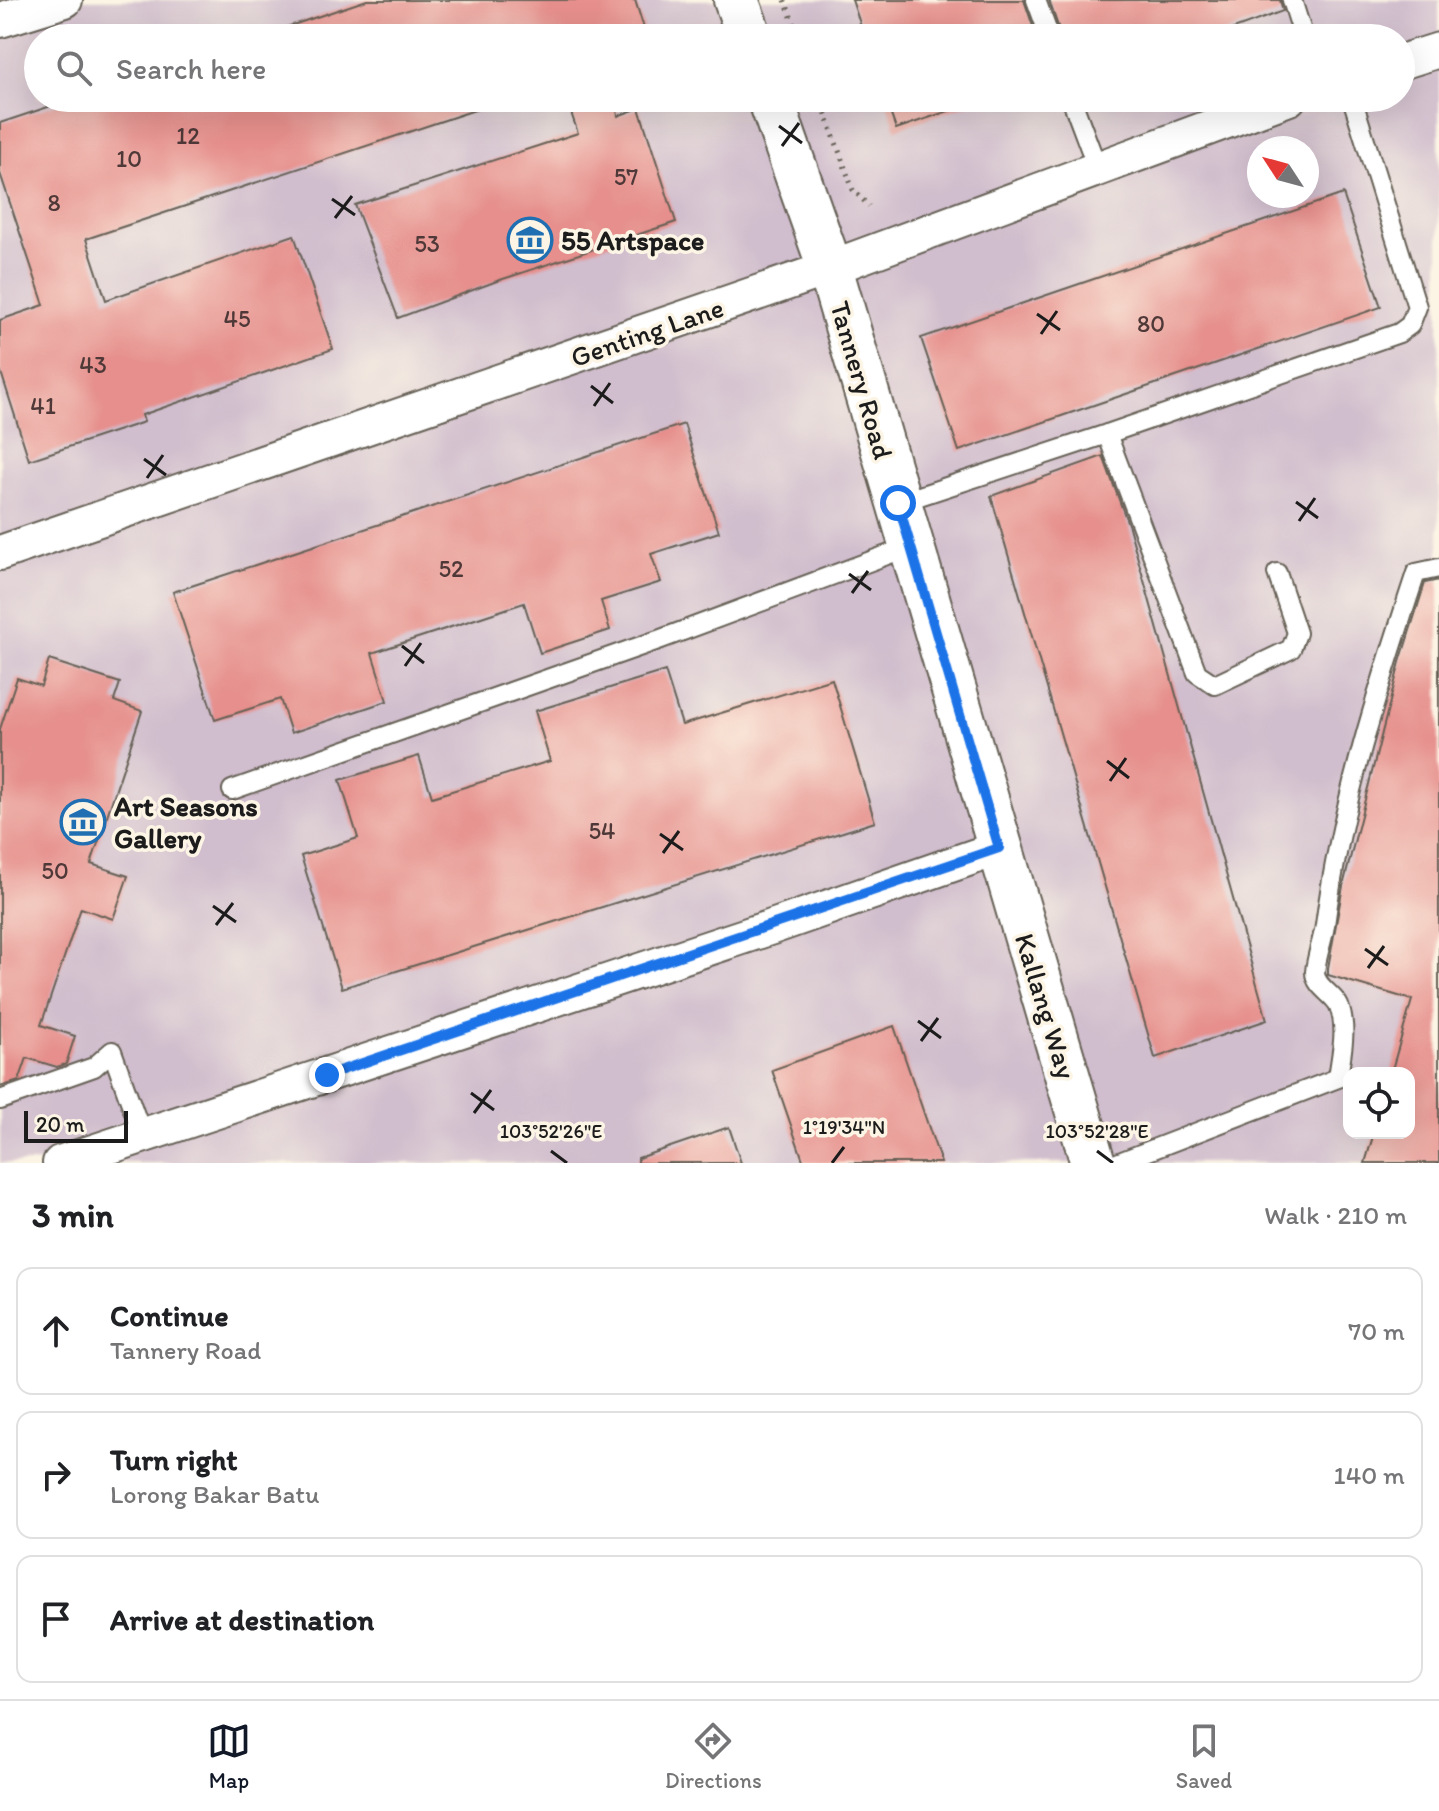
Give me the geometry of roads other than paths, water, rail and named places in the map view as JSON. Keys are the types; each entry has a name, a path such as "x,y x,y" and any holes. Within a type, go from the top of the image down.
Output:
{"street":[{"path":"0,20 65,0"},
{"path":"736,0 745,24"},
{"path":"1415,58 1439,50"},
{"name":"Tannery Road","path":"775,112 830,268 999,848"},
{"name":"Genting Lane","path":"0,553 830,268 1250,112"},
{"path":"60,1163 758,932 999,848"},
{"name":"Kallang Way","path":"999,848 1093,1163"}],"lane":[{"path":"1036,0 1045,24"},
{"path":"1292,0 1300,24"},
{"path":"1076,112 1097,167"},
{"path":"898,503 1399,333 1410,325 1417,307 1356,112"},
{"path":"1107,434 1197,673 1215,685 1291,649 1297,633 1277,573"},
{"path":"232,790 661,639 911,546"},
{"path":"1117,1163 1338,1078 1345,1031 1338,1004 1319,984 1315,975 1332,875 1373,706 1416,573 1439,568"},
{"path":"0,1100 94,1067 112,1051 143,1137"}],"place":[{"name":"55 Artspace","path":"530,240"},
{"name":"Art Seasons Gallery","path":"83,822"}]}
